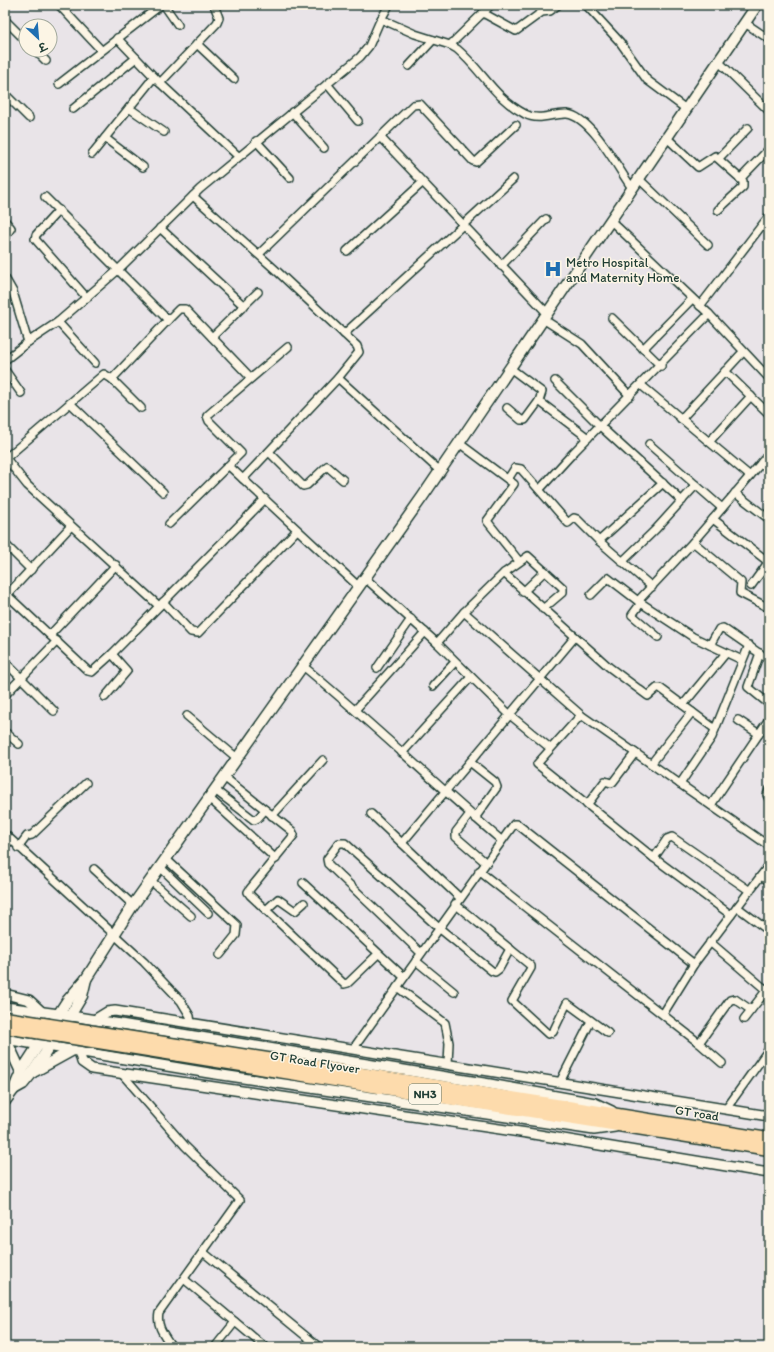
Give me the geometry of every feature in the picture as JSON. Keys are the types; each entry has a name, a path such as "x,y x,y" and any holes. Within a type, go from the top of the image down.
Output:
{"highway":[{"name":"GT Road Flyover","path":"5,1018 273,1065 620,1121"},
{"name":"GT Road Flyover","path":"5,1027 273,1065"},
{"name":"GT road","path":"620,1121 769,1139"},
{"name":"GT road","path":"620,1121 769,1149"}],"main road":[{"path":"14,1089 23,1084 32,1073 59,1014 74,991 86,979 150,880 440,471 757,5"},
{"path":"5,1102 14,1089 21,1072 70,1016 82,996 86,979"},
{"path":"6,1044 21,1072"},
{"path":"32,1073 76,1050"}],"street":[{"path":"59,5 101,50"},
{"path":"60,84 101,50 160,5"},
{"path":"164,5 178,25"},
{"path":"5,360 28,342 58,322 87,298 118,270 193,196 238,156 366,52 389,5"},
{"path":"450,45 491,5"},
{"path":"483,13 516,31 542,12 550,11 558,5"},
{"path":"160,83 218,21 215,6"},
{"path":"591,7 620,42 647,80 686,109"},
{"path":"381,19 400,28 450,45 463,54 491,88 525,115 538,118 566,114 583,121 596,136 632,188"},
{"path":"6,23 18,34"},
{"path":"745,23 769,38"},
{"path":"117,38 160,83 238,156"},
{"path":"408,66 433,40"},
{"path":"197,44 234,80"},
{"path":"43,58 46,61"},
{"path":"73,109 136,58"},
{"path":"718,61 768,110"},
{"path":"92,154 154,77"},
{"path":"327,84 358,121"},
{"path":"5,94 29,118"},
{"path":"259,254 413,105 420,104 472,161 476,162 516,125"},
{"path":"129,108 164,132"},
{"path":"292,112 324,148"},
{"path":"719,158 748,128"},
{"path":"380,137 501,266 545,316 582,344 630,396"},
{"path":"666,137 698,167 714,156 719,158 744,183 743,187 718,210"},
{"path":"105,138 143,167"},
{"path":"256,141 290,178"},
{"path":"740,179 769,149"},
{"path":"638,178 708,245"},
{"path":"344,334 462,224 513,179"},
{"path":"347,251 422,183"},
{"path":"193,196 259,254 357,346 359,352 338,378 243,479"},
{"path":"45,197 168,320"},
{"path":"59,210 36,235 35,239 87,298"},
{"path":"700,306 769,216"},
{"path":"501,266 546,219"},
{"path":"610,220 709,314 769,378"},
{"path":"5,221 11,228 5,237"},
{"path":"160,228 244,306"},
{"path":"5,278 13,292 28,342"},
{"path":"212,337 258,292"},
{"path":"643,348 692,298"},
{"path":"112,379 179,309 184,308 251,378"},
{"path":"540,489 588,438 661,366 709,314"},
{"path":"612,318 661,366"},
{"path":"58,322 95,362"},
{"path":"169,524 229,466 240,451 209,420 207,416 288,347"},
{"path":"681,418 743,352"},
{"path":"507,408 521,420 525,420 539,402 542,392 510,368"},
{"path":"5,370 21,393"},
{"path":"725,371 769,414"},
{"path":"142,408 107,374 101,376 5,457 27,485 191,632 198,633 297,530"},
{"path":"338,378 440,471"},
{"path":"556,381 600,426 682,501"},
{"path":"641,385 710,441 750,476"},
{"path":"710,441 751,396"},
{"path":"539,402 588,438"},
{"path":"70,403 163,492"},
{"path":"459,443 508,479 513,486 487,521 519,561"},
{"path":"649,444 722,508"},
{"path":"269,452 303,486 307,485 327,466 343,480"},
{"path":"658,637 632,615 639,602 693,542 769,453"},
{"path":"761,463 769,470"},
{"path":"229,466 358,586"},
{"path":"508,479 515,468 519,468 556,506 565,521 568,523 576,518 622,562 652,587"},
{"path":"599,541 663,483"},
{"path":"622,562 696,485"},
{"path":"735,493 769,519"},
{"path":"71,526 31,570 6,594 90,672 94,671 112,654 265,499"},
{"path":"712,519 766,560 767,564 751,586"},
{"path":"693,542 741,582 740,593 769,608"},
{"path":"5,544 31,570"},
{"path":"438,643 464,612 504,573 528,556 564,590 543,609"},
{"path":"50,635 116,566"},
{"path":"523,592 545,571"},
{"path":"504,573 523,592 609,668 646,696 649,696 658,688 715,729"},
{"path":"365,578 438,643 455,662 510,715 550,748"},
{"path":"591,595 608,578 639,602 693,637 742,660"},
{"path":"464,612 580,715 769,846"},
{"path":"377,668 411,619"},
{"path":"710,645 722,628 769,660"},
{"path":"356,709 425,632"},
{"path":"402,843 575,637"},
{"path":"5,695 57,641"},
{"path":"680,784 708,744 749,645"},
{"path":"683,705 726,653"},
{"path":"760,653 748,687 769,704"},
{"path":"105,697 127,671 112,654"},
{"path":"5,662 54,711"},
{"path":"433,686 455,662"},
{"path":"303,666 356,709 402,753 501,840"},
{"path":"402,753 471,677"},
{"path":"651,764 692,712"},
{"path":"580,715 537,764 654,858 731,915"},
{"path":"187,716 237,758"},
{"path":"711,805 769,719"},
{"path":"738,720 759,734"},
{"path":"5,732 19,744"},
{"path":"587,805 605,781 611,783 613,782 635,753"},
{"path":"272,816 323,760"},
{"path":"470,762 495,782 497,787 473,816 456,832 456,838 485,862"},
{"path":"224,777 292,831 294,836 248,892 344,984 348,983 378,954"},
{"path":"18,848 27,836 32,835 86,783"},
{"path":"769,790 767,795 769,799"},
{"path":"212,794 254,820 258,818 265,810"},
{"path":"212,794 276,859"},
{"path":"371,814 402,843 458,901 531,967 512,999 514,1004 550,1034 565,1003 608,1032"},
{"path":"353,1049 512,825 517,824 694,964"},
{"path":"5,834 18,848 144,962 181,1001 190,1016 191,1023"},
{"path":"654,858 667,839 672,836 750,891"},
{"path":"421,953 328,864 328,858 339,843 345,843 439,928 495,972 499,969 510,948"},
{"path":"163,863 208,912"},
{"path":"163,863 237,926 236,934 220,955"},
{"path":"663,1014 694,964 769,865"},
{"path":"94,869 133,905"},
{"path":"479,871 700,1043 722,1063"},
{"path":"761,876 769,881"},
{"path":"150,880 191,916"},
{"path":"303,883 404,977"},
{"path":"266,910 278,898 295,911 304,903"},
{"path":"737,907 769,931"},
{"path":"710,942 768,988 744,1019"},
{"path":"416,961 454,992"},
{"path":"397,987 445,1024 449,1048 448,1064"},
{"path":"5,994 29,1000 42,1012"},
{"path":"700,1043 730,1000 735,999 751,1010"},
{"path":"5,1007 59,1014 595,1103 620,1121"},
{"path":"94,1020 107,1012 115,1011 769,1116"},
{"path":"560,1082 591,1021"},
{"path":"6,1044 20,1041 209,1073 594,1130 620,1121"},
{"path":"726,1109 769,1049"},
{"path":"76,1050 82,1062 86,1066 122,1074 519,1132 769,1173"},
{"path":"122,1074 185,1146 240,1200 159,1313 157,1320 172,1347"},
{"path":"202,1252 319,1347"},
{"path":"184,1279 265,1347"},
{"path":"215,1347 235,1322"}],"place":[{"name":"Metro Hospital and Maternity Home","path":"553,269"}]}
